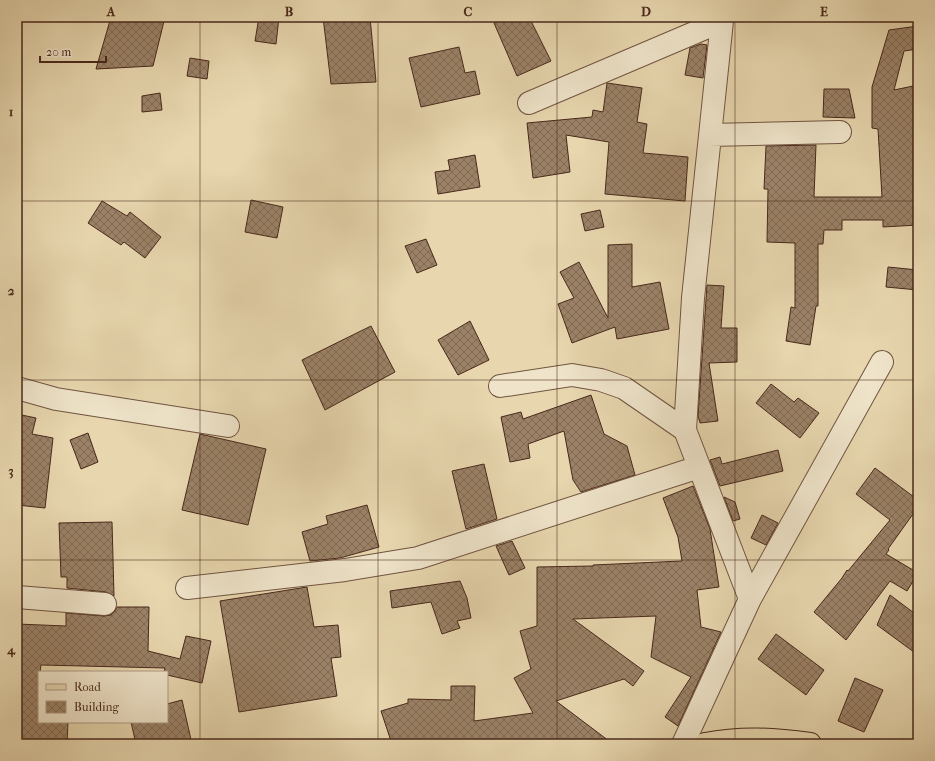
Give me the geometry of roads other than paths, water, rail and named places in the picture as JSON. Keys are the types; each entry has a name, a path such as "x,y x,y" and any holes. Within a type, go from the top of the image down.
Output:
{"main road":[{"path":"705,744 728,740 810,744"}],"street":[{"path":"529,103 722,19 693,298 685,430 750,599"},
{"path":"710,135 840,132"},
{"path":"682,744 750,599 882,362"},
{"path":"500,386 572,375 601,380 624,388 685,430"},
{"path":"17,388 56,399 228,426"},
{"path":"187,588 345,570 418,558 699,467"},
{"path":"17,597 105,604"}]}
